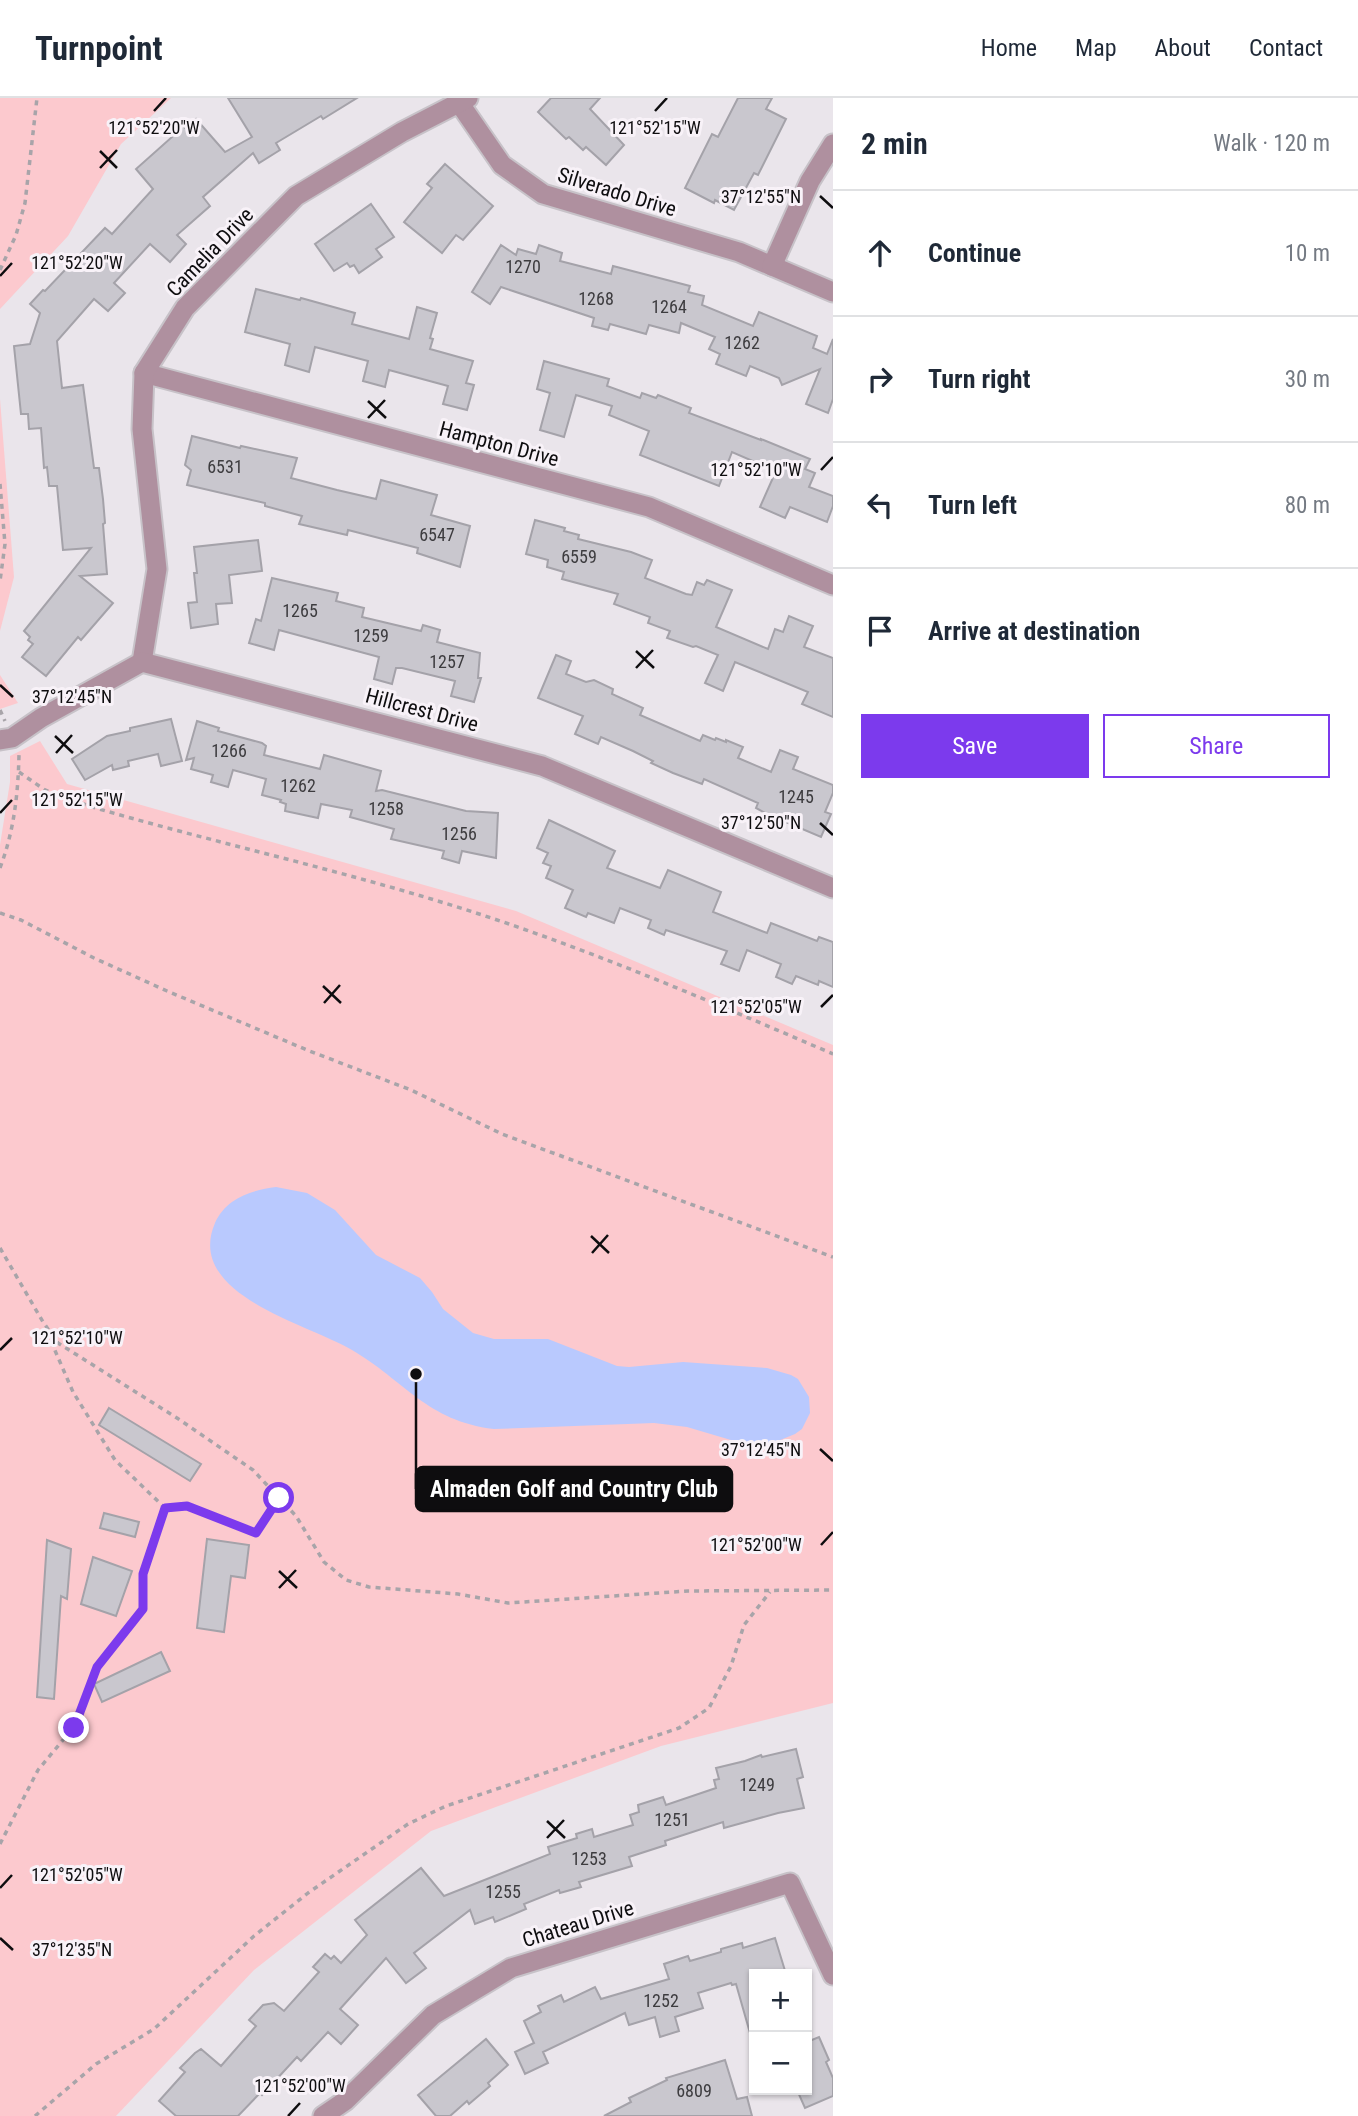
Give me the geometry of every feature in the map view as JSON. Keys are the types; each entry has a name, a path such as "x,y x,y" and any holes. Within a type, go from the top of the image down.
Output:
{"street":[{"name":"Silverado Drive","path":"464,101 502,165 543,194 738,252 833,292"},
{"name":"Camelia Drive","path":"144,373 185,308 296,196 402,132 464,101"},
{"path":"772,266 810,181 833,144"},
{"path":"0,740 12,738 41,718 142,662 158,569 142,429 144,373"},
{"name":"Hampton Drive","path":"144,373 649,507 833,585"},
{"name":"Hillcrest Drive","path":"142,662 542,766 833,888"},
{"name":"Chateau Drive","path":"323,2116 345,2101 433,2015 511,1968 790,1882 833,1975"}],"path":[{"path":"0,270 16,235 25,203 37,98"},
{"path":"0,485 5,544 0,581"},
{"path":"0,710 5,721"},
{"path":"0,868 14,821 18,796 19,752"},
{"path":"19,772 45,790 92,807 448,905 509,925 653,979 833,1054"},
{"path":"0,913 21,920 94,958 167,991 307,1050 400,1085 502,1134 833,1257"},
{"path":"0,1248 43,1322 73,1392 115,1460 165,1508 187,1506 256,1533 279,1498"},
{"path":"43,1322 62,1347 253,1470 300,1522 317,1553 331,1569 346,1580 369,1587 458,1594 517,1603 688,1591 833,1590"},
{"path":"0,1844 38,1770 74,1728 97,1667 143,1609 143,1574 165,1508"},
{"path":"35,2116 96,2064 154,2029 254,1936 308,1893 408,1824 446,1806 679,1728 709,1708 731,1666 744,1625 770,1592"}],"shaded area":[{"path":"0,98 171,98 121,144 68,236 0,309"},
{"path":"0,399 14,577 0,631"},
{"path":"0,675 18,703 0,709"},
{"path":"40,741 67,784 516,911 833,1045 833,1703 661,1746 431,1831 254,1970 116,2116 0,2116 0,845 10,782 10,756"}],"water":[{"path":"276,1187 307,1193 335,1210 376,1255 420,1278 443,1309 473,1333 494,1339 548,1339 617,1366 683,1362 767,1368 798,1379 809,1397 810,1413 802,1429 795,1434 773,1443 757,1445 687,1427 654,1423 494,1429 451,1418 434,1409 352,1350 256,1304 233,1288 217,1270 210,1248 215,1223 220,1214 241,1197"}],"building":[{"path":"228,98 357,98 276,143 280,150 259,163 253,153 203,197 210,206 177,235 186,244 170,262 150,244 114,283 125,293 108,311 94,299 57,341 62,388 83,385 94,468 99,468 103,499 107,574 80,576 113,603 81,640 78,637 46,676 22,657 33,644 24,631 91,548 63,550 57,486 49,486 47,467 44,468 41,428 29,429 28,414 21,414 14,346 30,344 40,313 30,304 105,228 112,234 153,189 136,169 172,137 170,135 182,125 185,128 196,119 225,152 252,137"},
{"path":"551,98 600,98 590,109 624,145 606,165 586,147 583,150 569,137 566,139 538,112"},
{"path":"738,98 772,98 766,109 786,119 758,175 754,173 734,210 685,188 712,134 718,137"},
{"path":"445,164 493,206 463,240 456,235 442,253 404,222 432,188 427,184"},
{"path":"371,204 394,237 376,249 382,257 359,273 354,265 350,267 347,263 334,271 315,244"},
{"path":"501,245 516,255 518,249 536,254 539,245 562,253 560,261 611,274 613,266 690,286 688,292 704,296 702,305 753,326 759,312 817,336 813,348 827,354 833,339 833,399 828,413 806,404 820,369 782,385 779,378 750,366 746,376 716,364 720,354 709,349 715,337 681,323 679,333 649,325 646,334 610,324 608,330 592,326 594,318 501,287 490,304 472,292"},
{"path":"256,289 355,313 352,324 409,339 417,307 437,313 430,349 473,361 466,383 474,385 467,410 443,404 448,386 389,370 385,387 363,381 368,361 315,347 309,372 285,365 290,344 245,332"},
{"path":"544,361 609,379 607,386 640,398 642,393 656,398 658,395 691,408 689,413 810,459 805,469 815,473 809,487 833,496 833,506 827,522 790,507 785,518 760,507 776,471 732,452 719,486 640,455 649,431 609,415 612,406 576,395 564,437 540,430 550,393 537,389"},
{"path":"192,436 297,458 291,478 337,490 376,499 381,480 437,495 431,515 470,526 460,567 417,553 418,548 348,530 347,535 299,524 302,516 265,506 265,503 187,485 191,470 185,465"},
{"path":"535,520 565,528 564,531 579,535 578,539 652,560 645,578 686,594 692,595 697,582 704,585 707,580 732,590 716,627 768,649 775,629 783,632 789,616 813,626 804,647 833,658 833,717 802,704 808,692 735,662 723,691 705,683 718,655 667,638 670,631 648,623 650,617 614,604 618,594 562,579 564,572 547,567 548,560 526,554"},
{"path":"258,540 262,571 229,575 232,603 216,604 218,624 191,628 188,603 197,602 194,547"},
{"path":"272,578 338,593 336,601 364,608 362,617 421,631 423,625 440,630 437,642 480,653 478,678 481,678 474,702 451,696 455,681 402,668 396,668 392,684 374,679 379,657 279,630 274,650 249,643 256,619 261,621"},
{"path":"556,655 571,661 566,674 586,682 594,680 613,689 612,694 643,708 640,715 700,741 703,735 743,747 738,758 771,772 780,750 798,757 793,769 833,785 833,793 825,812 831,814 821,837 767,814 756,808 758,803 704,779 702,784 673,773 601,737 598,744 575,734 583,716 538,698"},
{"path":"171,719 182,761 161,766 158,754 128,761 129,766 113,770 112,765 85,780 72,759 107,736"},
{"path":"197,721 219,728 218,731 262,743 266,746 264,755 320,769 324,755 381,771 376,791 382,790 466,811 498,813 496,858 462,851 459,863 442,858 444,851 391,839 394,829 350,817 352,810 321,804 318,818 285,811 286,804 280,802 281,800 262,795 266,779 233,770 228,787 211,782 213,775 191,769 194,758 186,760"},
{"path":"549,820 615,851 607,868 660,888 668,870 721,892 713,912 767,933 771,923 817,941 819,937 833,942 833,987 819,981 818,985 796,976 792,984 776,977 781,964 747,950 739,971 721,964 727,951 666,930 664,935 648,928 651,920 620,908 614,923 588,913 586,917 565,908 573,890 546,878 551,866 543,863 548,853 537,848"},
{"path":"109,1408 201,1464 190,1481 99,1425"},
{"path":"104,1513 139,1522 135,1537 100,1528"},
{"path":"207,1539 249,1545 245,1578 231,1576 224,1632 197,1628"},
{"path":"47,1540 71,1549 67,1599 61,1596 54,1699 37,1697"},
{"path":"93,1557 132,1571 116,1616 81,1604"},
{"path":"161,1652 170,1671 102,1702 94,1684"},
{"path":"796,1749 803,1777 797,1779 804,1808 724,1828 723,1822 665,1841 666,1845 629,1857 632,1866 579,1882 581,1887 560,1893 559,1890 524,1904 526,1909 495,1922 493,1917 475,1924 470,1910 414,1953 426,1968 406,1983 386,1958 340,2009 358,2025 341,2044 328,2032 301,2061 297,2057 262,2095 260,2093 238,2116 176,2116 159,2101 185,2072 180,2068 195,2053 201,2049 221,2066 256,2026 249,2020 263,2005 274,2003 284,2011 319,1972 313,1967 325,1954 331,1959 334,1956 341,1963 367,1935 355,1920 421,1868 444,1896 550,1854 548,1847 577,1838 576,1834 592,1829 594,1837 633,1825 630,1815 639,1812 638,1805 663,1797 666,1805 716,1788 714,1780 719,1779 716,1768 761,1755 762,1757"},
{"path":"775,1938 784,1969 749,1969 749,2030 736,1984 731,1983 698,1993 703,2008 675,2017 679,2031 660,2037 655,2017 629,2025 625,2013 543,2052 548,2063 525,2074 515,2052 534,2043 524,2021 541,2012 538,2006 561,1995 564,2002 595,1987 601,1999 669,1979 664,1964 688,1956 690,1961 742,1943 743,1948"},
{"path":"819,2037 829,2060 826,2062 833,2078 833,2096 805,2108 799,2095 812,2095 812,2040"},
{"path":"486,2039 508,2065 488,2083 490,2086 469,2104 467,2101 450,2116 436,2116 418,2095"},
{"path":"725,2060 737,2099 747,2097 752,2116 604,2116 631,2102 629,2098 667,2080 666,2078"}],"place":[{"name":"Almaden Golf and Country Club","path":"416,1374"}],"route":[{"path":"74,1728 97,1667 143,1609 143,1574 165,1508 187,1506 256,1533 279,1498"}]}
